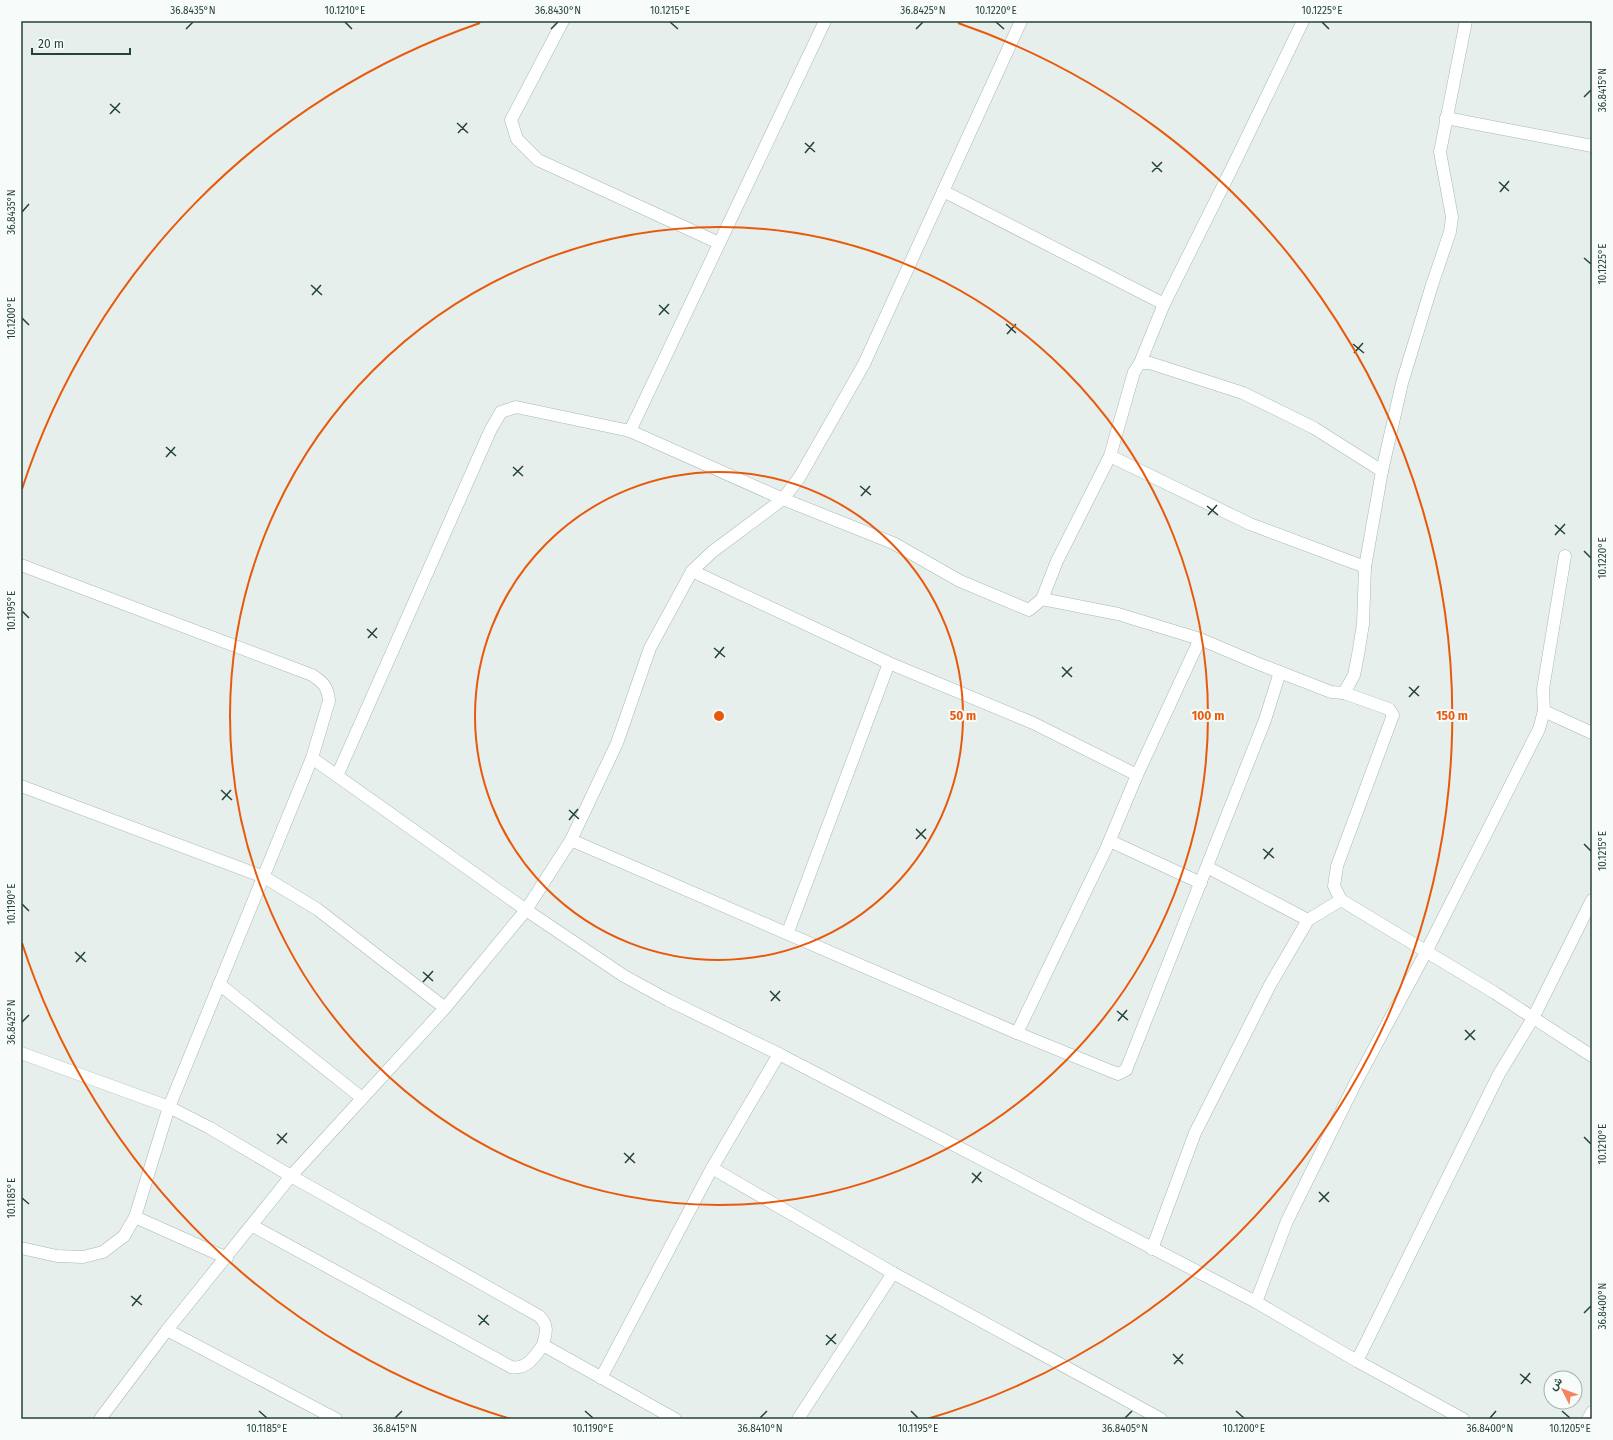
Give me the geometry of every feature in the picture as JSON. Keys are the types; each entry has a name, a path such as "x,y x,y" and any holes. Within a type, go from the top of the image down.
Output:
{"street":[{"path":"564,21 511,120 516,139 538,160 719,243"},
{"path":"630,431 825,21"},
{"path":"100,1419 167,1330 227,1258 291,1176 445,1008 526,910 571,840 618,743 650,648 692,571 712,552 783,499 799,478 864,364 1021,21"},
{"path":"336,776 491,429 501,412 516,407 630,431 783,499 893,543 960,581 1029,610 1042,599 1057,561 1110,456 1134,372 1140,363 1164,304 1303,21"},
{"path":"1344,693 1354,675 1358,655 1363,624 1366,567 1382,471 1402,383 1450,232 1452,217 1440,152 1466,21"},
{"path":"1446,118 1592,146"},
{"path":"943,191 1164,304"},
{"path":"1140,363 1150,363 1242,393 1314,428 1382,471"},
{"path":"1110,456 1250,524 1366,567"},
{"path":"1256,1302 1291,1214 1354,1084 1426,952 1539,729 1544,711 1544,689 1565,556"},
{"path":"21,565 300,670 324,682 329,691 329,700 312,758 169,1107 135,1217 124,1236 103,1252 83,1257 58,1256 21,1248"},
{"path":"692,571 889,663 1033,723 1137,776"},
{"path":"1042,599 1118,614 1200,639 1331,692 1344,693 1389,709 1393,715 1338,866 1334,886 1341,900 1534,1018 1592,1056"},
{"path":"1017,1033 1110,841 1137,776 1200,639"},
{"path":"788,932 889,663"},
{"path":"571,840 788,932 1017,1033 1118,1074 1126,1070 1201,884 1206,867 1265,720 1280,672"},
{"path":"1544,711 1592,733"},
{"path":"312,758 526,910 624,976 668,1000 779,1054 1256,1302 1357,1361 1463,1419"},
{"path":"21,786 264,877 317,909 445,1008"},
{"path":"1110,841 1201,884"},
{"path":"1206,867 1308,920"},
{"path":"1152,1249 1195,1133 1270,985 1308,920 1341,900"},
{"path":"1357,1361 1499,1074 1534,1018 1592,900"},
{"path":"219,984 362,1098"},
{"path":"21,1053 169,1107 210,1128 291,1176 539,1316 545,1321 547,1329 543,1345 531,1361 518,1368 511,1367 252,1226"},
{"path":"601,1378 712,1168 779,1054"},
{"path":"712,1168 893,1273 1161,1419"},
{"path":"135,1217 227,1258"},
{"path":"798,1419 893,1273"},
{"path":"167,1330 336,1419"},
{"path":"543,1345 675,1419"},
{"path":"1588,1419 1592,1412"}]}
